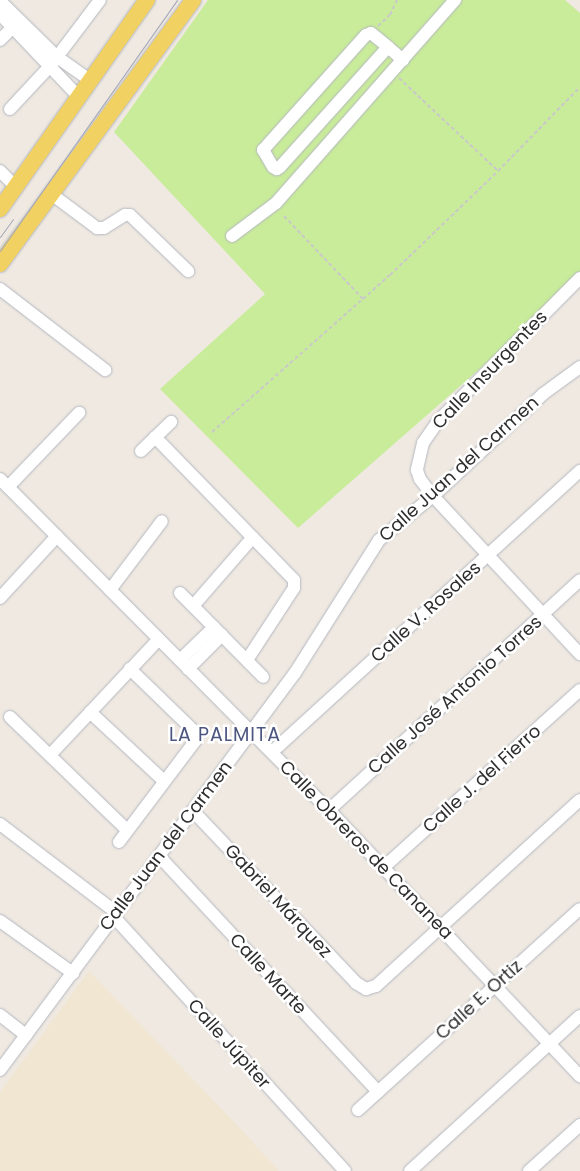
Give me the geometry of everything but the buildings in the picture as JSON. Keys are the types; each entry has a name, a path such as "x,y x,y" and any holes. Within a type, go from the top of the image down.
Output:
{"main road":[{"path":"0,209 92,81 147,0"},
{"path":"0,264 50,193 193,0"}],"street":[{"path":"232,236 273,205 404,60 455,0"},
{"path":"0,1 16,24 54,61 79,97"},
{"path":"10,109 54,61 93,3"},
{"path":"0,14 16,24"},
{"path":"0,40 16,24"},
{"path":"388,47 280,167 277,169 273,167 262,150 366,35 371,33 404,60"},
{"path":"54,61 92,81"},
{"path":"0,171 16,187"},
{"path":"50,193 97,228 104,228 125,215 130,215 188,271"},
{"name":"Calle Insurgentes","path":"580,278 450,409 430,432 420,452 418,470 420,479 433,496 580,654"},
{"path":"0,289 105,370"},
{"name":"Calle Juan del Carmen","path":"0,1070 295,673 379,540 433,496 543,394 580,367"},
{"path":"4,483 78,413"},
{"path":"142,451 171,422"},
{"path":"155,437 294,580 295,585 246,660"},
{"name":"Calle V. Rosales","path":"272,752 580,471"},
{"name":"Calle Obreros de Cananea","path":"4,483 329,810 580,1076"},
{"path":"110,590 162,521"},
{"path":"0,598 56,536"},
{"path":"193,606 253,537"},
{"name":"Calle José Antonio Torres","path":"329,810 580,580"},
{"path":"180,593 263,677"},
{"path":"184,664 218,631"},
{"path":"50,755 158,639"},
{"path":"118,842 194,741 196,735 194,730 130,669"},
{"name":"Calle J. del Fierro","path":"384,868 580,690"},
{"path":"90,712 164,781"},
{"path":"10,717 127,830"},
{"path":"439,926 580,800"},
{"name":"Gabriel Márquez","path":"193,811 356,983 366,989 376,986 439,926"},
{"name":"Calle Júpiter","path":"0,824 116,915 345,1171"},
{"name":"Calle Marte","path":"159,856 378,1092"},
{"name":"Calle E. Ortiz","path":"358,1110 580,908"},
{"path":"0,921 72,973"},
{"path":"0,1015 26,1035"},
{"path":"410,1171 580,1016"},
{"path":"529,1171 580,1125"}],"path":[{"path":"371,33 390,15 397,0"},
{"path":"393,72 498,171"},
{"path":"212,432 390,275 498,171 580,87"},
{"path":"273,205 363,299"}],"shaded area":[{"path":"89,971 279,1171 0,1171 0,1092"}],"green space":[{"path":"208,0 565,0 580,13 580,272 507,345 298,528 160,389 265,294 114,132"}],"tram line":[{"path":"0,251 177,0"},
{"path":"0,237 13,219"}],"district":[{"name":"LA PALMITA","path":"225,735"}]}
